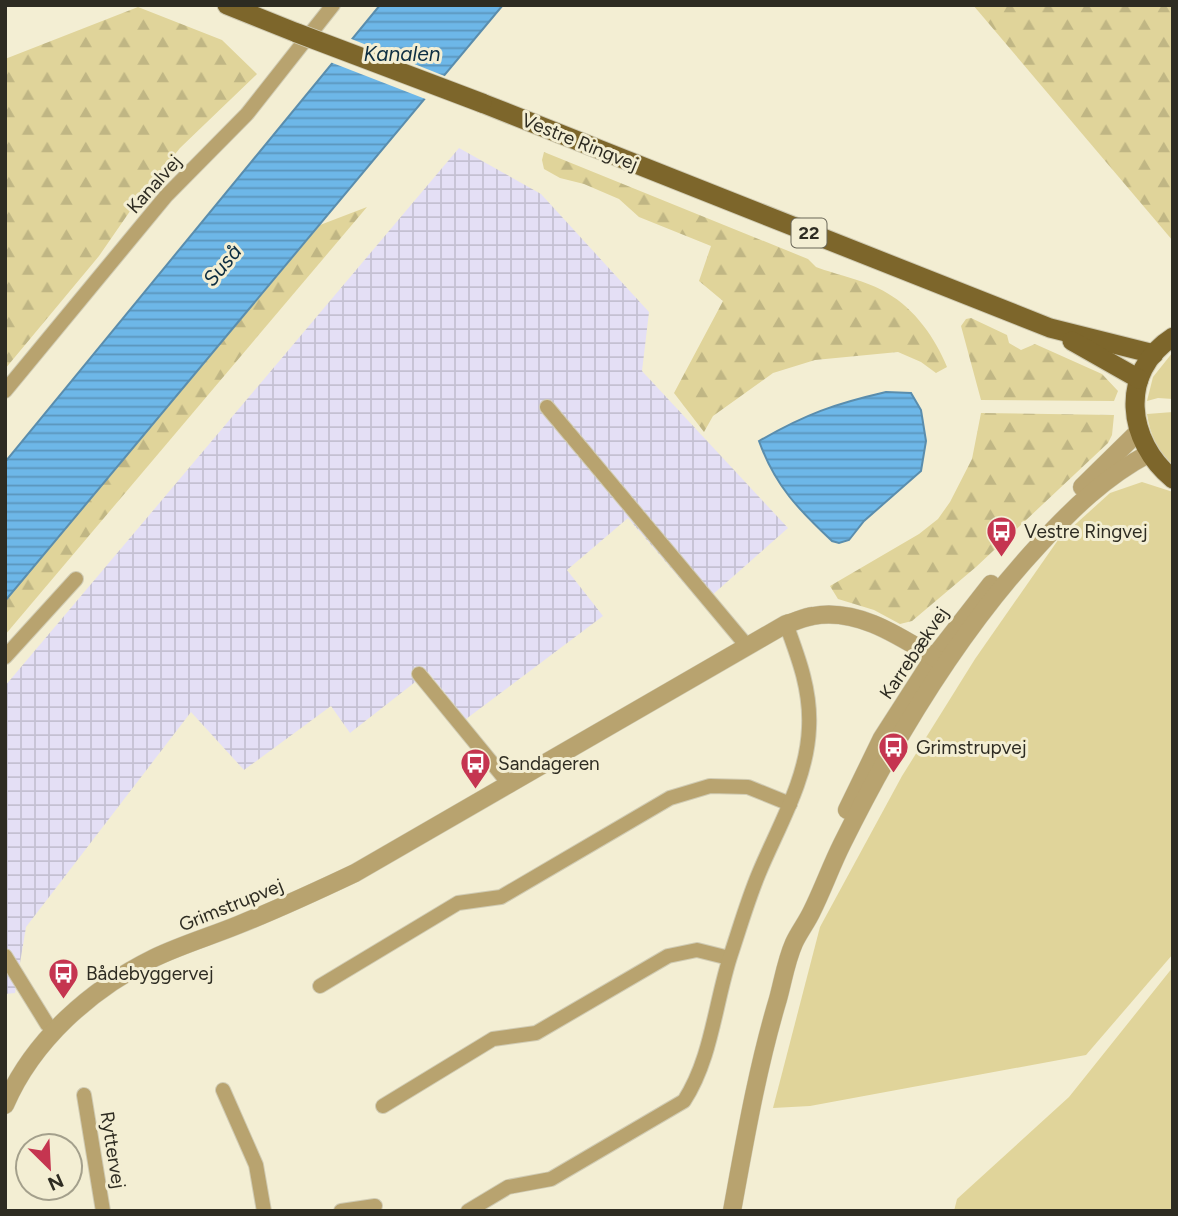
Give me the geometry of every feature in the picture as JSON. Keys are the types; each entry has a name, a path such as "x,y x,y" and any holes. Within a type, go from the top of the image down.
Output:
{"main road":[{"name":"Vestre Ringvej","path":"227,5 1050,328 1154,354"},
{"name":"Vestre Ringvej","path":"1050,328 1139,379"},
{"path":"1173,337 1154,354 1139,379 1135,397 1138,432 1149,454 1173,479"}],"street":[{"name":"Kanalvej","path":"5,391 166,196 247,114 333,5"},
{"path":"547,407 747,646"},
{"name":"Karrebækvej","path":"794,943 811,913 842,844 939,660 970,609 1008,564 1138,432"},
{"name":"Karrebækvej","path":"732,1211 769,1029 802,912 831,841 883,738 939,660 1054,528 1101,484 1149,454"},
{"path":"5,657 76,579"},
{"name":"Grimstrupvej","path":"5,1105 26,1067 54,1031 88,999 121,975 156,957 285,906 355,873 786,624 813,616 839,615 886,629 939,660"},
{"path":"468,1211 508,1187 551,1179 684,1101 696,1082 729,958 758,875 790,804 803,764 809,729 808,693 786,624"},
{"path":"419,674 510,785"},
{"path":"320,986 458,903 501,897 670,798 710,786 748,787 790,804"},
{"path":"383,1106 493,1039 536,1033 667,956 697,950 729,958"},
{"path":"5,956 54,1031"},
{"path":"223,1090 256,1165 264,1211"},
{"name":"Ryttervej","path":"84,1095 103,1211"},
{"path":"341,1211 375,1206"}],"shaded area":[{"path":"459,148 541,194 649,312 642,371 788,528 702,604 628,518 567,570 603,616 466,719 428,672 350,733 331,706 244,770 191,712 26,927 15,993 5,994 5,686"}],"green space":[{"path":"973,5 1173,5 1173,241"},
{"path":"138,7 222,40 257,74 180,148 137,201 99,256 5,369 5,59"},
{"path":"544,152 808,259 816,267 879,289 915,316 930,335 947,367 936,373 921,362 898,352 815,360 773,373 713,416 704,432 674,393 723,301 699,281 711,246 639,217 619,199 584,184 560,178 544,169"},
{"path":"367,207 5,635 5,601 320,225"},
{"path":"971,318 1007,335 1009,343 1021,350 1035,344 1102,374 1118,391 1114,401 981,400 961,326 966,319"},
{"path":"1173,352 1173,399 1158,398 1147,401 1153,377"},
{"path":"1173,412 1173,465 1155,442 1147,414"},
{"path":"981,413 1114,415 1112,435 1108,443 976,567 912,621 900,624 874,610 838,599 830,586 919,534 938,519 972,459"},
{"path":"1142,482 1173,492 1173,954 1086,1055 810,1106 773,1108 820,927 902,776 975,659 1058,540 1110,493"},
{"path":"1173,967 1173,1211 954,1211 957,1199 1069,1097"}],"water":[{"name":"Kanalen","path":"380,5 503,5 5,601 5,462"},
{"path":"886,392 911,393 921,410 926,441 921,471 864,521 849,540 839,543 832,541 809,519 780,484 759,441 821,411"}],"pier":[{"path":"349,38 447,77 428,100 330,62"}],"place":[{"name":"Vestre Ringvej","path":"1001,558"},
{"name":"Grimstrupvej","path":"893,774"},
{"name":"Sandageren","path":"475,790"},
{"name":"Bådebyggervej","path":"63,1000"}],"water label":[{"name":"Suså","path":"222,265"}]}
